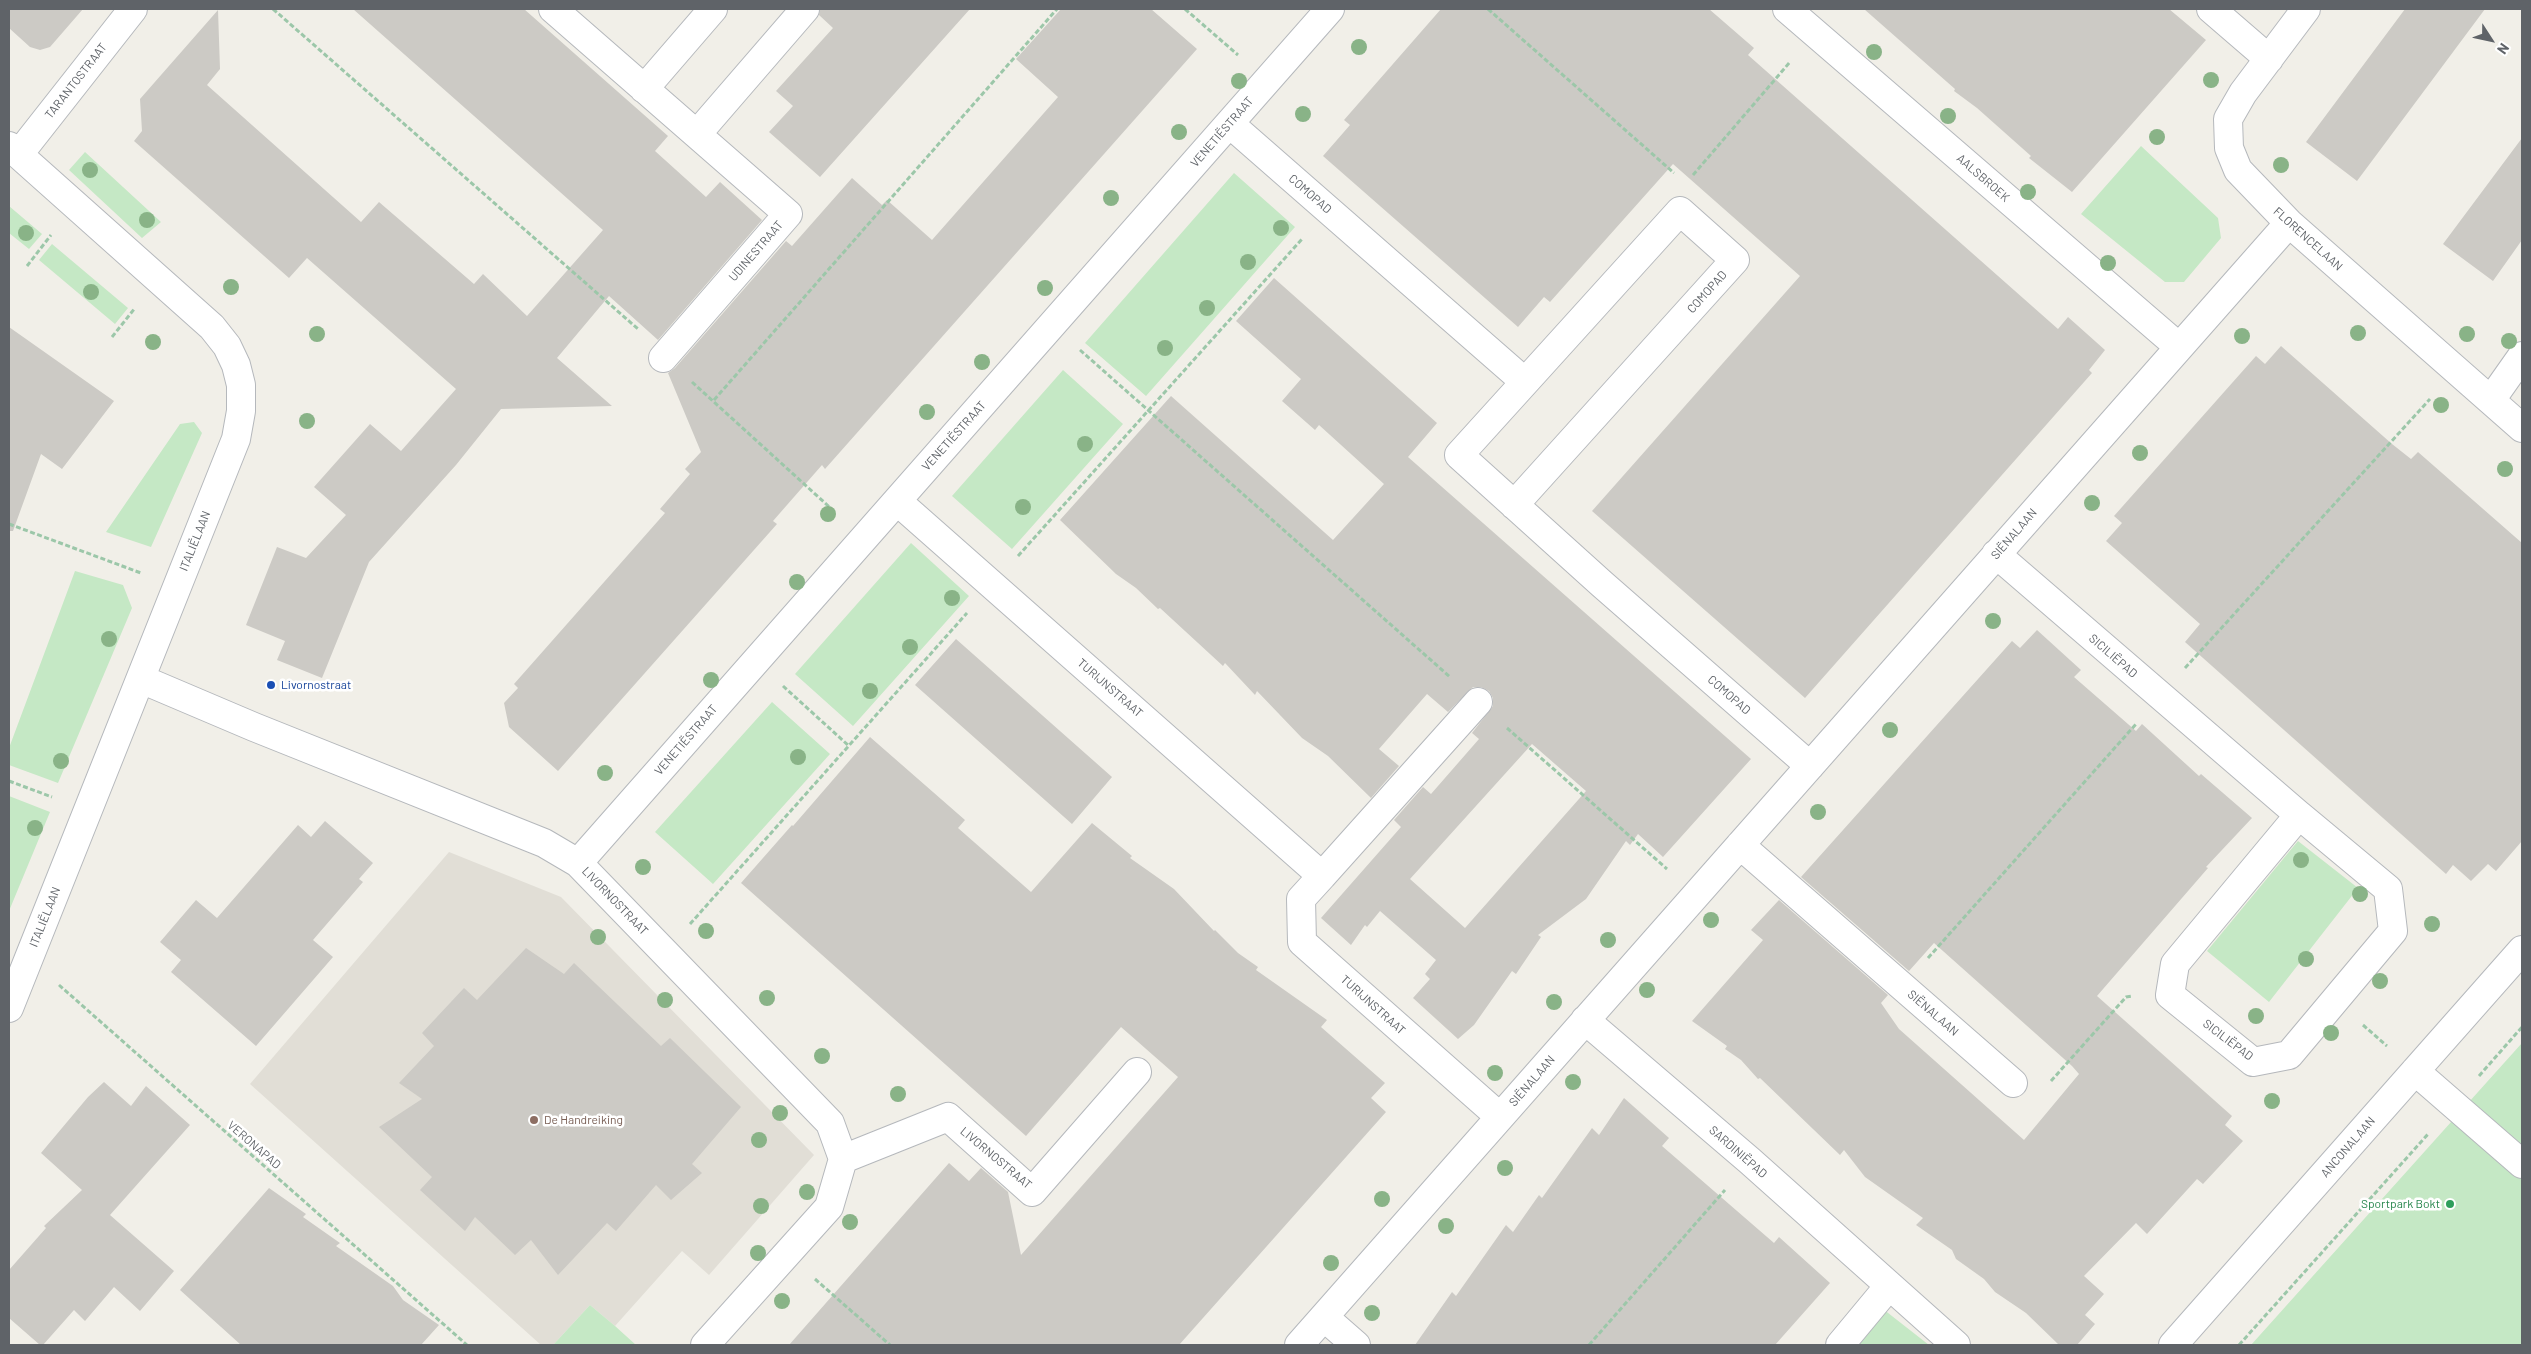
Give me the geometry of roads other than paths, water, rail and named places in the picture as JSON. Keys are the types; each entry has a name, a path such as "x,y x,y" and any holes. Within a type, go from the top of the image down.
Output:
{"street":[{"name":"TARANTOSTRAAT","path":"14,150 133,9"},
{"name":"UDINESTRAAT","path":"553,9 788,214 663,358"},
{"path":"644,89 713,9"},
{"path":"697,134 805,9"},
{"name":"VENETIËSTRAAT","path":"578,863 1330,9"},
{"name":"AALSBROEK","path":"1787,9 2180,347"},
{"path":"2211,9 2268,59"},
{"name":"FLORENCELAAN","path":"2306,9 2243,93 2228,119 2229,148 2238,170 2289,223 2522,428"},
{"name":"COMOPAD","path":"1230,124 1525,382"},
{"name":"ITALIËLAAN","path":"9,1008 236,439 241,411 242,386 236,365 227,346 212,327 14,150"},
{"name":"COMOPAD","path":"1514,505 1735,260 1680,211 1459,455 1514,505 1810,766"},
{"name":"SIËNALAAN","path":"1299,1345 2289,223"},
{"path":"2491,400 2522,356"},
{"name":"TURIJNSTRAAT","path":"897,501 1322,876"},
{"name":"SICILIËPAD","path":"1996,554 2299,815 2388,889 2393,931 2289,1055 2253,1062 2170,995 2175,964 2299,815"},
{"name":"LIVORNOSTRAAT","path":"141,679 254,727 544,843 578,863 830,1123 842,1159 948,1117 1032,1192 1137,1072"},
{"name":"TURIJNSTRAAT","path":"1478,702 1301,899 1302,942 1500,1117"},
{"name":"SIËNALAAN","path":"1740,845 2013,1083"},
{"name":"ANCONALAAN","path":"2174,1345 2522,950"},
{"name":"SARDINIËPAD","path":"1586,1020 1750,1161 1956,1345"},
{"path":"2415,1071 2522,1164"},
{"path":"705,1345 829,1208 842,1159"},
{"path":"1840,1345 1889,1286"},
{"path":"1324,1317 1356,1345"}],"place":[{"name":"Livornostraat","path":"271,685"},
{"name":"De Handreiking","path":"534,1120"},
{"name":"Sportpark Bokt","path":"2450,1204"}]}
